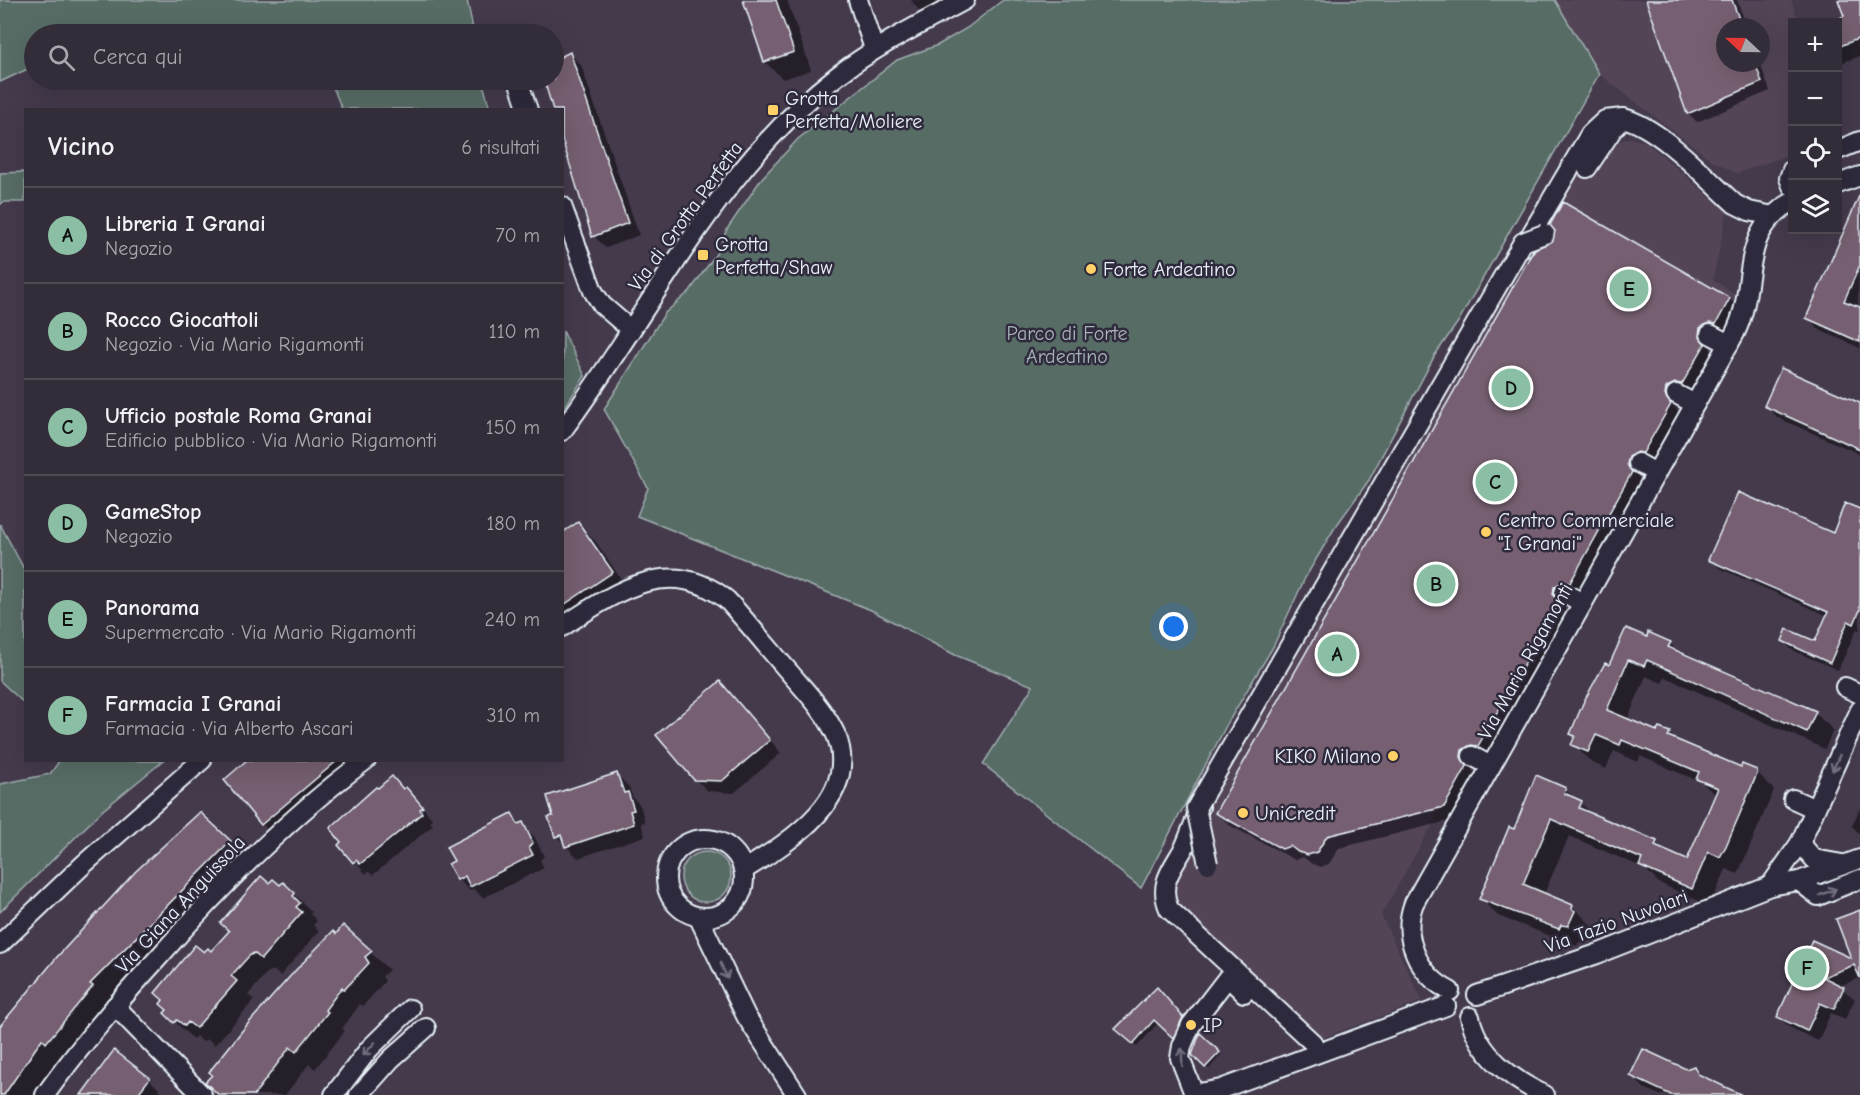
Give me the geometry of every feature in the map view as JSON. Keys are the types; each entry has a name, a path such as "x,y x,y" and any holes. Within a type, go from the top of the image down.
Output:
{"street":[{"path":"858,0 874,49"},
{"name":"Via di Grotta Perfetta","path":"564,428 718,203 754,157 813,97 874,49 965,0"},
{"path":"521,90 527,108"},
{"path":"1587,168 1623,118"},
{"path":"1312,1049 1169,909 1164,898 1167,873 1184,846 1203,798 1590,134 1605,120 1623,118 1635,121 1655,132 1735,204 1749,211 1773,216"},
{"path":"1842,148 1860,141"},
{"path":"1842,183 1860,176"},
{"name":"Via Mario Rigamonti","path":"1448,998 1419,960 1412,945 1409,917 1414,903 1730,344 1744,312 1755,244 1773,216 1788,205"},
{"path":"564,212 593,291 602,305 631,330"},
{"path":"1208,864 1196,808 1523,242 1544,234"},
{"path":"1710,334 1730,344"},
{"path":"1676,394 1695,404"},
{"path":"1638,463 1656,473"},
{"path":"564,626 621,590 640,583 671,578 695,582 711,588 727,600 816,703 835,734 841,752 833,791 818,814 801,832 744,870"},
{"path":"1564,593 1583,603"},
{"path":"1770,886 1800,843 1860,710"},
{"path":"1472,756 1491,766"},
{"path":"0,945 84,864 200,762"},
{"name":"Via Giana Anguissola","path":"45,1095 115,1006 242,869 364,762"},
{"path":"1793,799 1815,809"},
{"path":"711,839 728,846 741,861 744,870 743,889 734,905 718,916 699,918 682,910 669,896 666,887 667,868 676,851 692,841 711,839"},
{"path":"1800,843 1814,859 1853,862"},
{"name":"Via Tazio Nuvolari","path":"1477,995 1597,954 1770,886 1799,881 1853,862"},
{"path":"1799,881 1818,896 1860,879"},
{"path":"699,918 746,1016 796,1095"},
{"path":"1312,1049 1228,977 1191,1025 1180,1058 1194,1094 1221,1089 1312,1049 1448,998 1462,986 1468,987 1477,995 1478,1007 1470,1017 1458,1018 1453,1016 1448,998"},
{"path":"115,1006 202,1095"},
{"path":"333,1095 364,1054 411,1009"},
{"path":"1470,1017 1483,1045 1507,1073 1520,1084 1545,1095"},
{"path":"359,1095 391,1059 426,1028"}],"shaded area":[{"path":"1555,0 1791,0 1798,18 1788,18 1788,155 1737,173 1713,161 1599,74"},
{"name":"Centro Commerciale \"I Granai\"","path":"1630,138 1646,142 1727,212 1713,280 1735,294 1381,915 1422,1001 1322,1038 1175,905 1172,881 1191,808 1566,160 1596,176 1607,149 1619,141"}],"green space":[{"path":"0,0 467,0 472,24 24,24 24,71 0,82"},
{"name":"Parco di Forte Ardeatino","path":"1003,0 1555,0 1599,74 1458,322 1435,355 1369,480 1334,529 1305,578 1273,647 1227,724 1141,888 983,764 1033,686 955,655 871,610 637,516 648,488 604,409 665,313 690,291 718,251 727,229 762,178 798,139 897,60 938,45 967,28"},
{"path":"334,90 485,90 490,108 342,108"},
{"path":"24,172 24,202 3,202 0,205 0,173"},
{"path":"564,333 585,376 564,408"},
{"path":"0,524 24,569 24,703 0,681"},
{"path":"59,762 162,762 103,810 0,912 0,784 50,774"},
{"path":"701,852 711,852 724,859 731,872 731,882 724,895 711,902 701,902 692,898 685,891 681,882 681,872 685,863 692,856"}],"building":[{"path":"743,0 776,0 794,52 764,62"},
{"path":"1646,0 1732,0 1739,18 1716,18 1716,72 1758,72 1762,82 1687,114"},
{"path":"1838,0 1860,0 1860,38 1842,45 1842,18 1840,18 1844,16"},
{"path":"570,52 628,223 592,237 564,146 564,108 552,108 547,90 564,90 564,55"},
{"path":"1860,194 1860,265 1844,301 1860,307 1860,342 1806,318"},
{"name":"Centro Commerciale \"I Granai\"","path":"1563,202 1730,298 1716,324 1709,323 1700,328 1699,335 1705,344 1682,384 1675,383 1666,388 1665,395 1671,404 1643,453 1637,452 1629,457 1627,464 1632,472 1570,583 1563,582 1554,587 1553,594 1559,603 1478,746 1471,745 1462,750 1461,757 1467,766 1444,807 1327,836 1317,852 1308,855 1290,846 1282,849 1215,813 1531,255 1535,249 1553,241 1555,231 1550,225"},
{"path":"1781,368 1860,403 1860,449 1764,406"},
{"path":"1738,492 1833,533 1845,503 1860,509 1860,610 1854,624 1848,621 1830,663 1782,641 1787,629 1815,641 1828,612 1708,560"},
{"path":"578,522 613,572 564,605 564,532"},
{"path":"1626,628 1647,637 1648,632 1671,642 1668,647 1816,711 1807,732 1647,660 1644,666 1628,660 1607,710 1657,731 1659,728 1670,732 1668,736 1741,767 1742,764 1757,770 1757,774 1720,857 1708,852 1692,889 1639,866 1642,859 1551,819 1523,884 1573,905 1572,909 1575,911 1568,926 1561,925 1559,929 1479,899 1509,827 1514,829 1536,775 1566,788 1564,793 1582,801 1579,808 1657,841 1655,846 1687,860 1718,788 1696,779 1699,772 1622,740 1620,745 1596,735 1588,752 1571,745 1575,736 1570,734 1584,701 1605,663 1609,665"},
{"path":"720,681 770,740 722,781 694,780 656,735"},
{"path":"245,762 336,762 261,825 224,780"},
{"path":"617,773 624,793 628,792 634,810 630,811 634,824 565,847 561,835 555,837 548,817 553,816 547,796"},
{"path":"392,776 403,789 406,787 423,807 420,809 422,813 360,864 356,860 353,863 338,845 341,842 330,828 376,787 378,788"},
{"path":"200,812 231,841 90,984 93,986 46,1043 42,1039 4,1095 0,1095 0,1026 57,957 136,871"},
{"path":"512,813 518,824 523,822 533,843 529,847 533,855 470,887 465,876 457,880 448,864 454,861 446,847"},
{"path":"261,876 269,883 273,879 280,885 283,882 295,893 293,896 300,903 296,907 302,912 261,959 254,953 249,956 231,976 237,981 196,1028 188,1022 185,1026 177,1020 174,1023 164,1013 167,1010 160,1004 163,1000 155,993 195,945 204,952 208,948 211,951 229,931 220,923"},
{"path":"1860,910 1860,978 1854,965 1823,977 1844,987 1834,1009 1820,1003 1807,1031 1777,1017 1812,940 1851,958 1836,919"},
{"path":"343,925 372,951 365,957 369,963 344,990 342,987 325,1010 328,1012 296,1052 290,1047 254,1095 219,1095 205,1082 212,1075 209,1072 294,972 333,931 336,934"},
{"path":"1157,987 1183,1017 1173,1038 1154,1020 1133,1044 1115,1029"},
{"path":"1200,1033 1220,1052 1205,1068 1192,1055"},
{"path":"1643,1049 1686,1069 1694,1066 1698,1074 1742,1095 1671,1095 1630,1076"},
{"path":"114,1050 150,1078 137,1095 81,1095"}],"place":[{"name":"Grotta Perfetta/Moliere","path":"773,110"},
{"name":"Grotta Perfetta/Shaw","path":"703,255"},
{"name":"Forte Ardeatino","path":"1091,269"},
{"name":"Panorama","path":"1629,289"},
{"name":"GameStop","path":"1511,388"},
{"name":"Ufficio postale Roma Granai","path":"1495,482"},
{"name":"Centro Commerciale \"I Granai\"","path":"1486,532"},
{"name":"Rocco Giocattoli","path":"1436,584"},
{"name":"Libreria I Granai","path":"1337,654"},
{"name":"KIKO Milano","path":"1393,756"},
{"name":"UniCredit","path":"1243,813"},
{"name":"Farmacia I Granai","path":"1807,968"},
{"name":"IP","path":"1191,1025"}]}
